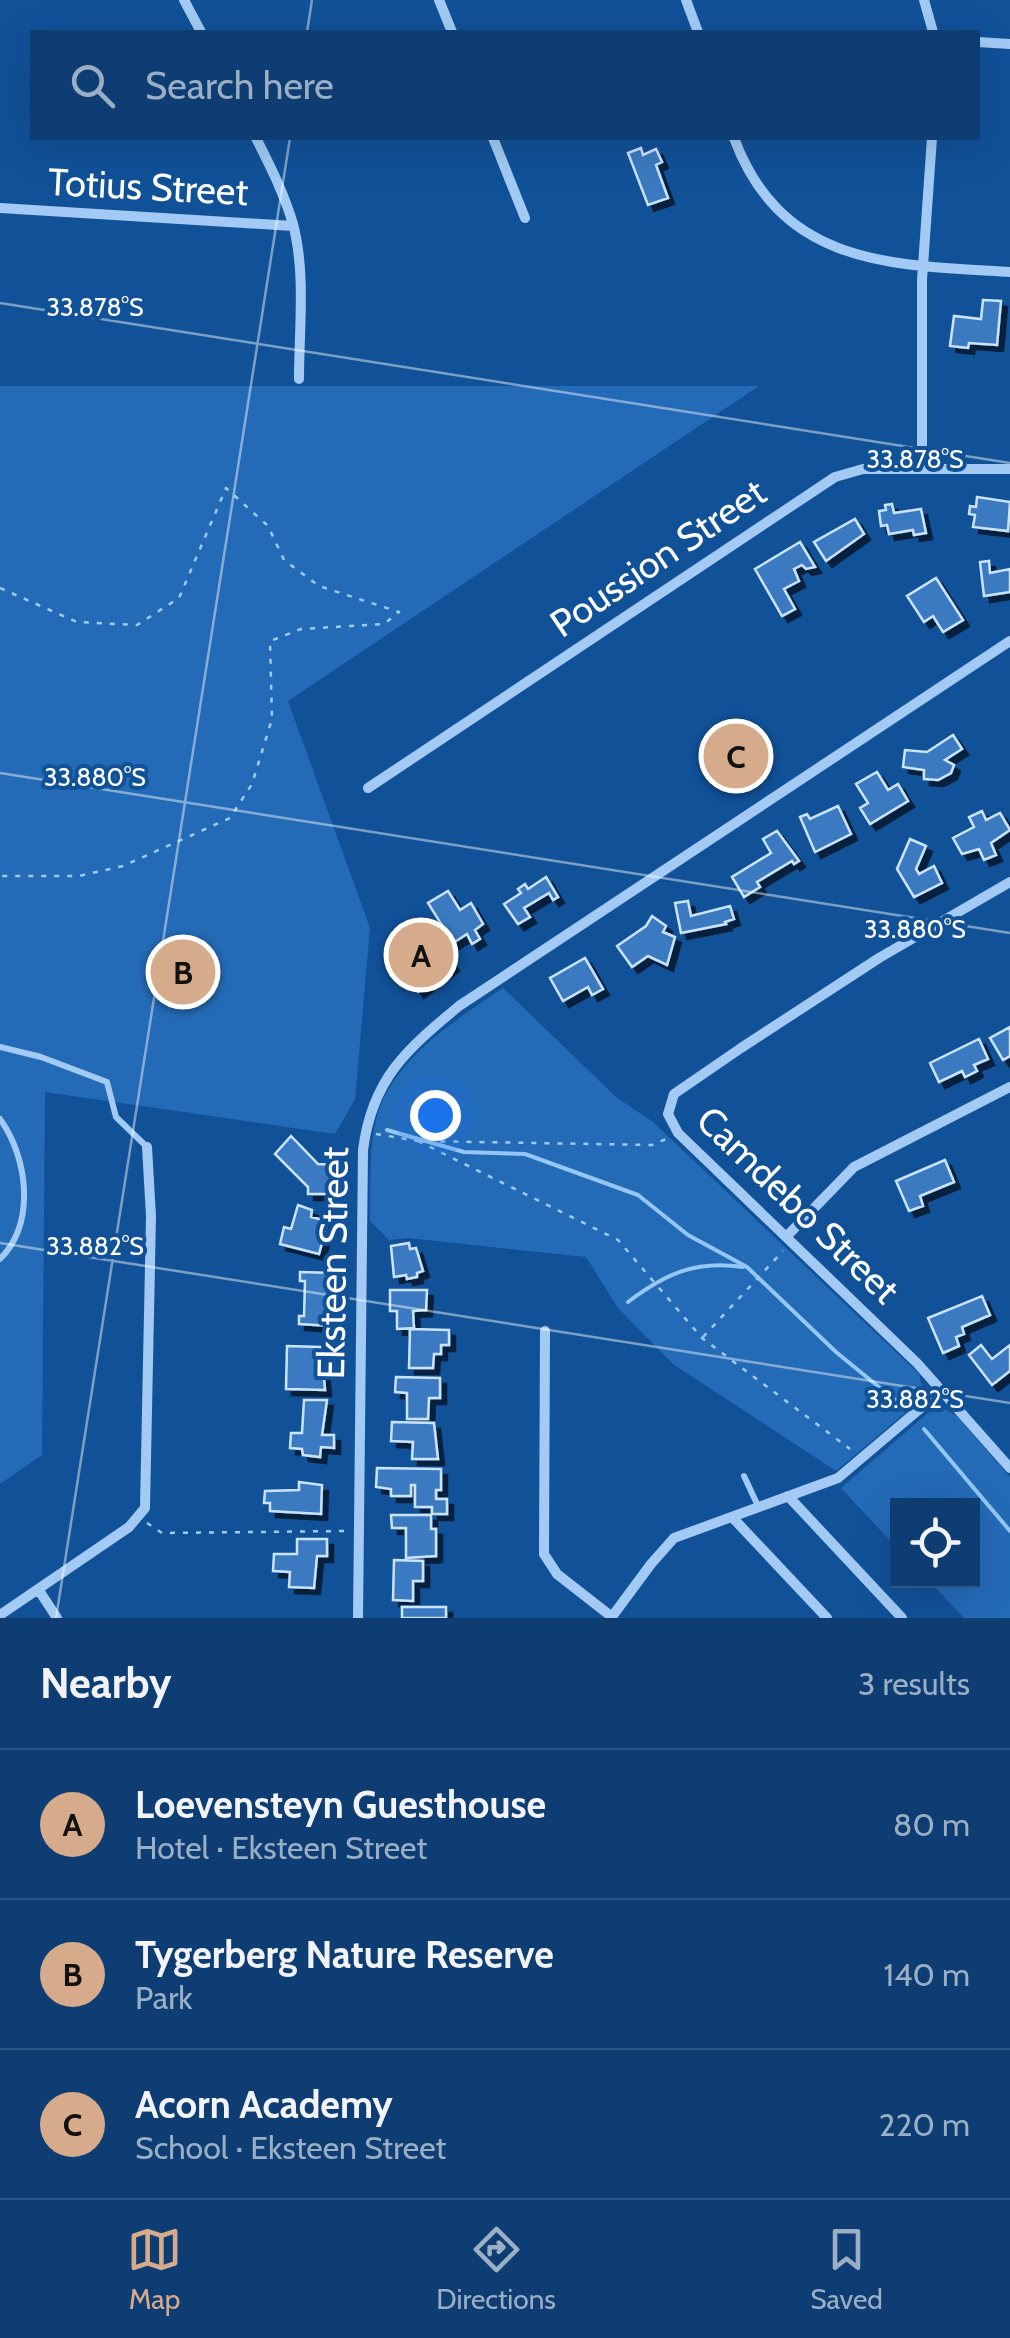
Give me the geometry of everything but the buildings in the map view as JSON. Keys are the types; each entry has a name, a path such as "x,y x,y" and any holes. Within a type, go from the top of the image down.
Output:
{"street":[{"path":"184,0 200,30"},
{"path":"439,0 451,30"},
{"path":"686,0 697,30"},
{"path":"924,0 932,30"},
{"path":"980,42 1010,44"},
{"path":"257,140 281,189 293,226 300,282 299,380"},
{"path":"493,140 525,218"},
{"path":"735,140 747,171 788,219 849,253 924,268 1010,272"},
{"path":"922,468 924,268 932,140"},
{"name":"Totius Street","path":"0,208 293,226"},
{"name":"Poussion Street","path":"368,788 834,477 863,469 1010,469"},
{"name":"Eksteen Street","path":"358,1618 365,1132 369,1111 395,1066 458,1006 1010,641"},
{"name":"Camdebo Street","path":"1010,882 879,958 674,1094 668,1114 678,1133 942,1390 1010,1468"},
{"path":"788,1239 854,1168 1010,1088"},
{"path":"0,1614 140,1518 148,1493 151,1216 147,1147"},
{"path":"545,1331 544,1554 557,1574 611,1617 670,1542 838,1478 942,1390"},
{"path":"788,1496 899,1617"},
{"path":"732,1517 827,1618"},
{"path":"38,1589 57,1618"}],"lane":[{"path":"0,1048 41,1057 107,1082 116,1117 147,1147"},
{"path":"0,1119 10,1132 24,1170 20,1226 0,1260"},
{"path":"744,1476 759,1507"}],"path":[{"path":"0,588 77,622 136,625 179,598 226,488 268,526 284,560 319,586 399,612 384,624 300,630 270,641 272,719 252,784 230,818 122,866 78,876 0,876"},
{"path":"365,1132 418,1141 652,1145 678,1133"},
{"path":"418,1141 618,1240 702,1338 864,1459"},
{"path":"702,1338 788,1239"},
{"path":"140,1518 162,1532 358,1531"}],"shaded area":[{"path":"0,386 759,386 288,701 370,928 355,1099 335,1134 45,1092 42,1455 0,1484"},
{"path":"503,988 616,1097 653,1122 919,1374 923,1390 918,1402 836,1471 673,1364 618,1308 586,1257 408,1238 389,1240 370,1221 373,1139 387,1093 430,1041"},
{"path":"944,1409 957,1416 1010,1477 1010,1618 964,1618 936,1588 980,1588 980,1498 890,1498 890,1540 841,1488 928,1413"}],"waterway":[{"path":"387,1130 464,1152 525,1154 638,1195 688,1235 747,1267 836,1352 896,1401"},
{"path":"628,1302 681,1271 710,1266 743,1267"},
{"path":"924,1429 1010,1531"}],"place":[{"name":"Acorn Academy","path":"736,756"},
{"name":"Loevensteyn Guesthouse","path":"421,955"},
{"name":"Tygerberg Nature Reserve","path":"183,972"}]}
